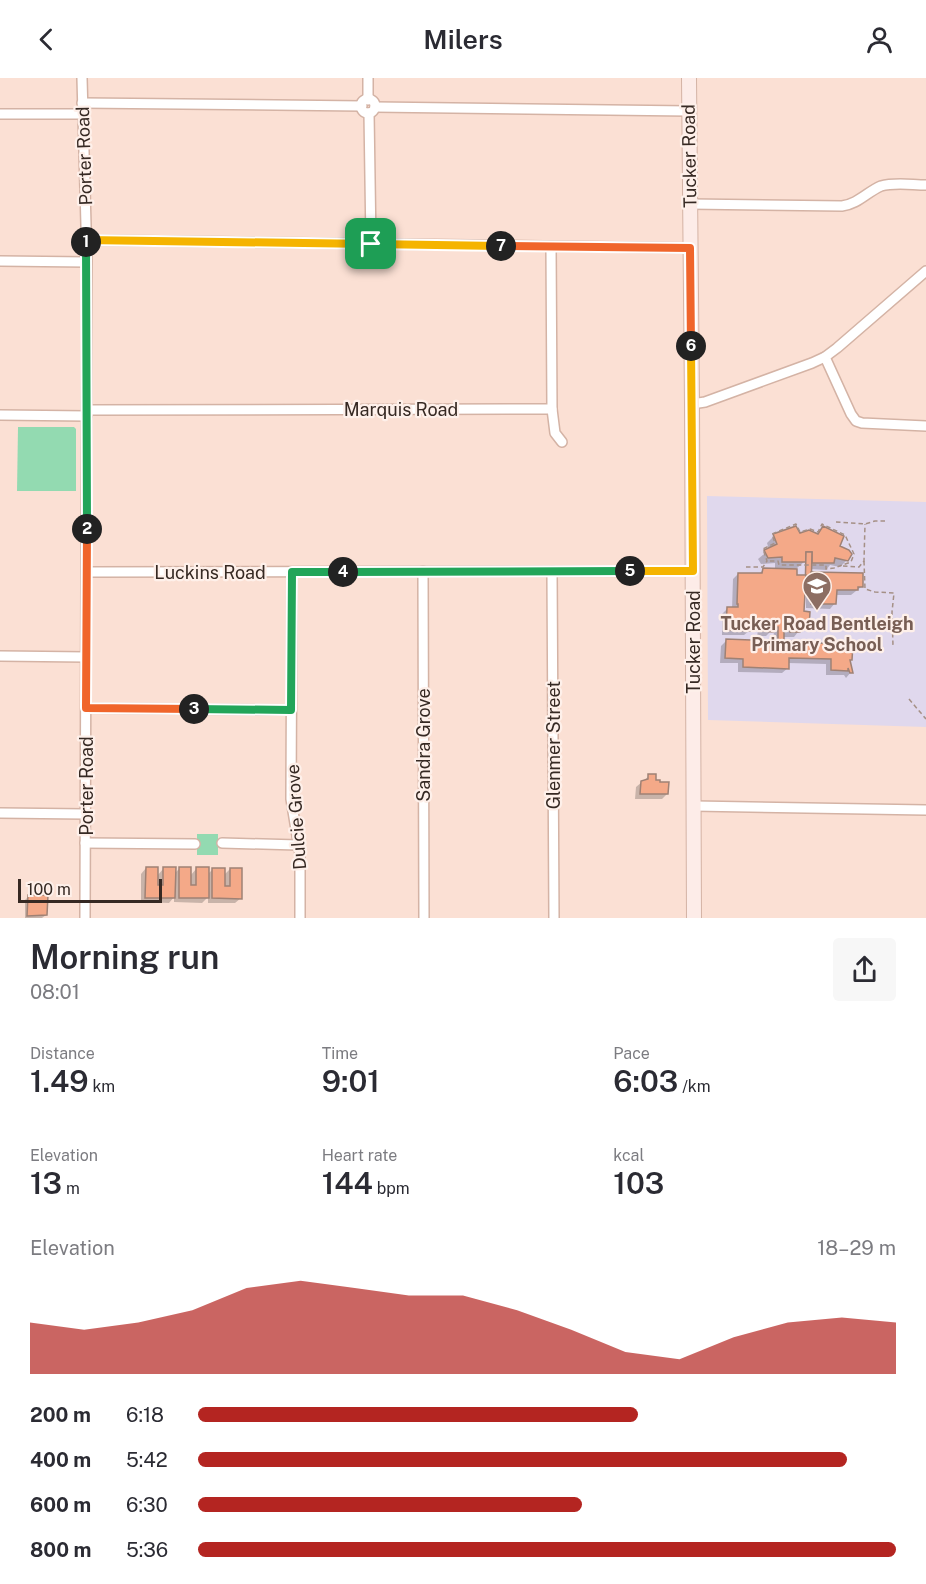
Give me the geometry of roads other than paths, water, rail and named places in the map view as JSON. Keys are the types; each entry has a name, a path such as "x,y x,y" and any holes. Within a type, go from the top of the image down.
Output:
{"street":[{"name":"Porter Road","path":"82,78 87,262 85,918"},
{"path":"368,78 371,244"},
{"name":"Tucker Road","path":"689,78 694,918"},
{"path":"82,103 689,111"},
{"path":"0,114 82,114"},
{"path":"690,204 842,206 854,203 875,189 884,186 926,185"},
{"path":"86,240 690,248"},
{"path":"551,246 553,428 562,442"},
{"path":"0,261 87,262"},
{"path":"692,404 705,402 825,357 926,271"},
{"path":"825,357 856,421 867,424 926,426"},
{"name":"Marquis Road","path":"0,415 552,409"},
{"name":"Sandra Grove","path":"423,571 424,918"},
{"name":"Glenmer Street","path":"552,571 554,918"},
{"name":"Luckins Road","path":"87,572 693,571"},
{"name":"Dulcie Grove","path":"292,572 292,805 300,865 300,918"},
{"path":"0,656 86,657"},
{"path":"86,708 291,710"},
{"path":"694,806 926,810"},
{"path":"0,813 86,814"},
{"path":"85,843 195,844"},
{"path":"222,843 298,845"}],"place":[{"name":"Tucker Road Bentleigh Primary School","path":"817,612"}]}
